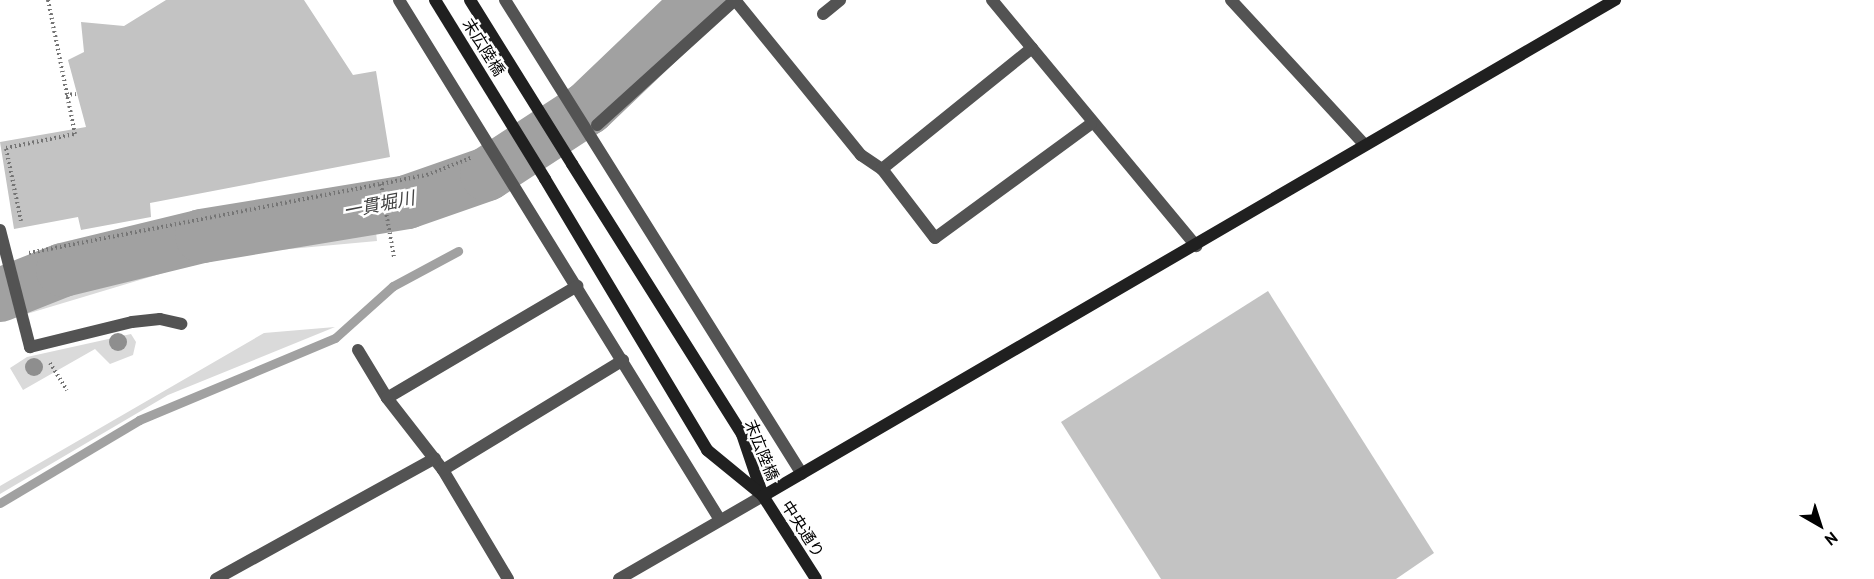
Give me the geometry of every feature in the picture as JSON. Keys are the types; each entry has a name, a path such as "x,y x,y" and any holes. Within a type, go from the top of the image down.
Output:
{"street":[{"path":"399,0 513,180 720,520"},
{"name":"末広陸橋","path":"435,0 545,179 706,450 763,496"},
{"name":"末広陸橋","path":"470,0 741,434 763,496"},
{"path":"506,0 568,104 802,474"},
{"path":"597,125 735,0 861,155 882,169 935,238 1091,124"},
{"path":"823,14 840,0"},
{"path":"992,0 1091,124 1196,246"},
{"path":"1231,0 1365,145"},
{"path":"619,579 1196,246 1615,0"},
{"path":"882,169 1032,48"},
{"path":"0,230 30,347 132,322 160,319 181,324"},
{"path":"387,398 577,286"},
{"path":"358,350 387,398 443,470 508,579"},
{"path":"443,470 623,360"},
{"path":"216,579 435,458"},
{"name":"中央通り","path":"763,496 816,579"}],"path":[{"path":"22,225 6,148 75,134 48,0"},
{"path":"66,95 76,94"},
{"path":"27,244 29,253 427,175 474,156"},
{"path":"381,184 393,238 394,257"},
{"path":"49,360 67,390"}],"shaded area":[{"path":"376,232 377,241 223,255 0,322 0,305 65,280 88,280 146,262 242,241"},
{"path":"335,327 168,395 0,494 0,486 264,333"},
{"path":"131,334 136,342 133,355 110,364 95,349 23,390 10,368 27,357"}],"building":[{"path":"166,0 304,0 353,75 376,71 390,157 150,203 151,217 81,230 78,217 14,229 0,142 86,127 68,60 84,52 81,22 124,26"},
{"path":"1268,291 1434,553 1396,579 1161,579 1061,422"}],"waterway":[{"name":"一貫堀川","path":"0,295 63,270 202,236 407,202 487,174 588,108 701,0"},
{"path":"0,503 139,420 335,338 393,286 458,251"}]}
